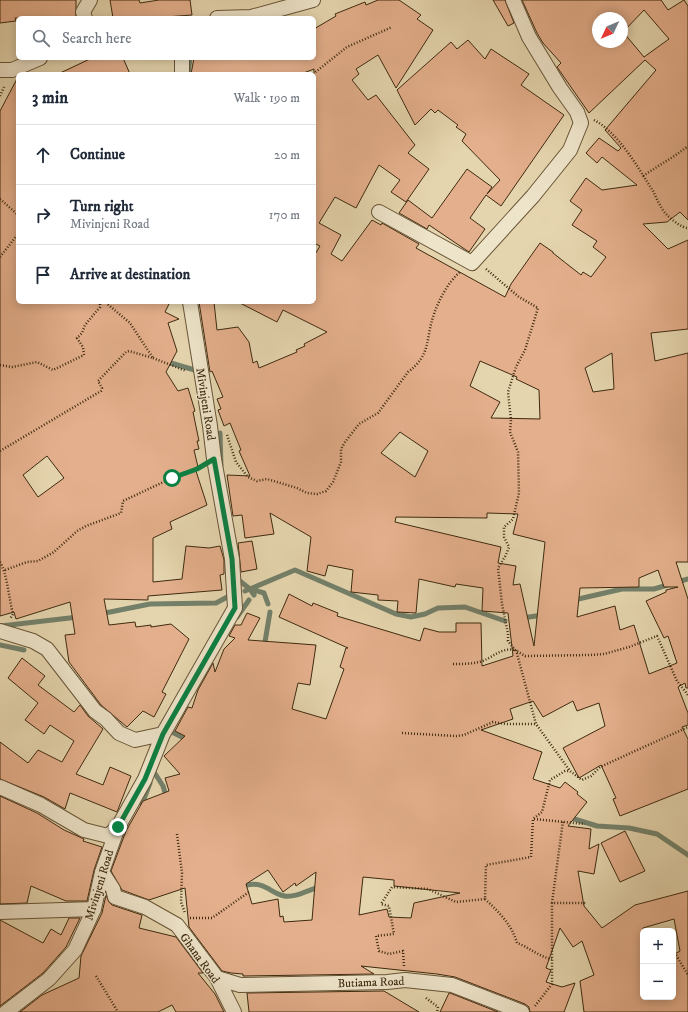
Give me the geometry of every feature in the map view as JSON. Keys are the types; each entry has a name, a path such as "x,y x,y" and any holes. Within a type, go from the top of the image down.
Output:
{"street":[{"path":"84,16 83,12 90,0"},
{"path":"251,16 275,5 313,0"},
{"path":"379,212 472,263 533,196 570,150 581,123 578,112 560,88 528,37 513,0"},
{"path":"0,70 12,70 35,60"},
{"path":"182,60 182,72"},
{"name":"Mivinjeni Road","path":"6,1012 49,979 67,960 80,940 94,909 102,872 118,827 145,779 163,734 235,608 232,559 214,459 190,304"},
{"path":"4,627 6,632 33,641 47,649 95,711 106,719 119,733 135,740 163,734"},
{"path":"0,787 41,805 84,830 108,836 118,827"},
{"name":"Ghana Road","path":"102,872 113,889 115,897 145,907 177,925 216,978 234,1012"},
{"path":"0,912 94,909"},
{"name":"Butiama Road","path":"216,978 240,985 387,982 405,980 452,985 528,1009"}],"path":[{"path":"316,72 347,47 392,27"},
{"path":"578,112 605,126 617,138 667,215 684,228 688,228"},
{"path":"643,176 672,159 688,146"},
{"path":"0,200 16,213"},
{"path":"0,258 16,237"},
{"path":"210,426 216,424 227,433 236,462 248,477 257,481 267,479 297,488 307,493 318,494 326,491 333,482 342,462 341,449 345,442 360,424 378,413 408,372 426,352 434,315 453,278 472,263 486,269 519,297 538,308 525,350 516,367 508,392 512,420 510,432 518,452 519,493 513,519 504,527 504,537 508,547 506,555 498,568 508,641 515,650 536,724 570,771 582,780 591,776 600,767 688,727"},
{"path":"0,365 12,368 37,362 53,370 84,355 83,348 77,338 100,307 100,304"},
{"path":"107,304 130,323 153,358"},
{"path":"0,451 101,391 102,388 98,381 126,352 129,351 153,358 190,373 201,373"},
{"path":"5,570 27,562 38,561 54,552 77,531 120,513 124,501 129,498 172,478 197,469 214,459"},
{"path":"0,562 5,570 13,614 4,627"},
{"path":"453,664 480,662 496,652 509,648 525,656 604,654 629,647 657,636 677,681 688,695"},
{"path":"402,733 456,736 464,735 493,722 506,724 536,724"},
{"path":"552,959 545,958 528,947 517,943 515,936 502,915 485,899 486,865 531,857 533,819 542,812 550,780 565,771 570,771"},
{"path":"533,819 585,824"},
{"path":"528,1009 552,984 552,903 563,821"},
{"path":"177,834 182,873 181,902 187,918 212,918 249,892"},
{"path":"405,980 403,951 389,954 379,951 376,936 394,934 389,906 381,904 392,887 428,889 456,902 485,899"},
{"path":"552,903 587,903"},
{"path":"676,955 688,975"},
{"path":"96,976 118,1012"}],"building":[{"path":"0,0 76,0 76,16 16,16 16,21 0,23"},
{"path":"110,0 139,0 140,3 159,0 190,0 192,15 179,16 113,16"},
{"path":"378,0 399,0 421,15 417,19 433,30 396,88 378,55 356,69 359,74 352,80 368,100 376,95 415,145 408,153 429,169 406,202 391,192 400,180 379,165 356,208 335,197 319,223 341,235 331,254 342,261 372,220 381,225 382,223 419,244 416,248 505,297 511,284 540,243 581,275 583,272 591,277 606,257 593,247 597,241 572,225 582,210 570,201 586,178 602,190 637,185 602,157 597,163 586,153 599,138 618,151 621,148 605,130 656,70 645,60 589,113 557,67 561,63 543,43 522,0 661,0 668,10 684,0 688,6 688,220 680,212 667,222 643,224 668,249 688,240 688,329 651,333 655,361 688,353 688,562 676,562 688,599 688,688 686,688 685,683 678,687 688,713 688,725 682,727 688,739 688,789 620,816 613,799 616,798 601,765 579,778 563,748 605,726 599,703 577,711 573,701 543,717 533,701 510,709 513,719 481,730 542,752 533,779 560,788 565,782 578,792 577,794 587,802 568,826 591,829 589,849 599,844 594,874 578,871 584,906 602,928 635,905 688,891 688,1012 584,1012 580,981 594,975 582,941 573,947 560,928 546,968 551,970 546,982 562,987 575,983 564,1012 530,1012 529,1007 525,1004 455,977 437,974 361,966 374,974 243,976 243,974 222,971 189,927 185,888 149,900 122,890 111,871 126,831 143,801 169,791 165,778 180,774 164,756 185,736 175,731 188,707 192,708 198,690 213,663 215,672 224,649 235,638 229,636 235,625 241,625 247,613 260,618 248,640 316,645 310,685 298,683 292,709 326,719 344,669 340,667 346,648 348,648 279,617 289,594 312,606 313,603 338,613 337,616 420,641 424,628 439,632 456,632 456,623 481,623 482,666 513,656 508,613 482,611 483,588 456,584 455,587 419,579 416,613 397,612 398,601 378,600 378,595 351,592 353,570 328,565 325,576 307,571 311,537 270,513 274,534 245,538 242,515 233,516 227,475 250,476 239,451 241,450 230,423 224,426 218,410 221,409 217,399 223,397 212,371 210,372 199,304 214,304 217,330 238,327 249,342 253,363 257,361 259,368 297,352 296,350 305,346 304,344 327,332 283,310 277,322 242,304 316,304 316,253 320,246 316,244 316,72 314,72 314,69 306,72 191,72 194,60 316,60 316,28 336,16 335,14 365,2 366,5","holes":["612,353 614,389 593,392 585,368","480,361 517,377 516,379 539,390 540,419 491,418 500,402 470,386","400,432 428,451 415,477 381,453","487,513 518,514 513,534 545,542 534,646 520,584 513,585 516,566 498,563 501,547 395,522 396,517 487,518","658,570 664,587 678,587 666,590 666,592 646,601 664,638 668,636 677,663 649,674 634,625 620,630 615,606 577,617 580,588 639,587 639,578","268,870 283,892 295,883 296,886 316,872 312,920 284,922 283,916 280,917 278,899 252,904 246,884","363,877 394,880 394,886 460,893 414,903 411,918 389,917 387,909 359,915"]},
{"path":"493,0 505,0 514,23 508,26"},
{"path":"468,40 485,59 491,49 529,74 521,85 564,115 501,206 486,195 470,218 485,229 469,252 429,225 427,229 399,213 408,200 432,218 467,169 492,187 487,194 500,180 462,141 466,134 456,127 458,125 438,110 435,113 431,109 415,125 397,90 451,42 457,49"},
{"path":"88,60 124,60 129,72 62,72"},
{"path":"16,81 16,304 169,304 165,312 179,319 168,323 177,351 166,372 178,391 188,388 195,411 193,412 199,441 197,441 199,449 194,450 198,467 195,468 207,505 170,522 172,529 153,538 153,582 182,579 186,546 209,548 220,546 224,560 224,574 220,575 222,590 148,596 148,600 104,599 109,625 135,622 136,627 151,625 151,627 171,624 189,639 162,692 166,694 154,717 143,711 127,727 101,705 69,662 65,635 75,634 70,602 16,619 14,612 0,616 0,111","holes":["47,456 64,478 38,497 23,475"]},
{"path":"252,541 257,569 241,572 238,543"},
{"path":"22,658 45,676 38,685 74,712 80,705 88,716 103,729 76,774 103,785 110,767 131,776 117,812 70,793 65,809 44,797 0,779 0,742 28,763 38,750 62,762 74,741 50,725 44,734 25,720 38,703 8,678"},
{"path":"0,796 37,813 64,830 84,839 83,841 102,847 94,870 87,901 66,901 31,886 27,903 0,904"},
{"path":"625,831 645,871 620,882 601,843"},
{"path":"106,895 112,905 142,915 139,928 176,937 203,973 198,973 215,994 224,1012 176,1012 172,1005 158,1012 20,1012 42,995 79,978 81,956 102,913"},
{"path":"69,918 80,918 66,947 43,973 0,1006 0,920 43,943 51,929 61,935"},
{"path":"384,991 419,1012 249,1012 247,993"},
{"path":"450,993 498,1012 440,1012"}],"waterway":[{"path":"188,72 190,60"},
{"path":"164,361 198,371"},
{"path":"220,433 221,466"},
{"path":"245,591 295,570 396,614 411,617 425,614 438,608 465,607 505,621"},
{"path":"236,578 250,589 254,595"},
{"path":"574,600 622,589 654,589 688,579"},
{"path":"250,589 264,593 268,604"},
{"path":"100,614 150,604 216,603 233,594"},
{"path":"237,617 249,600"},
{"path":"264,648 270,612"},
{"path":"522,618 543,615"},
{"path":"1,626 78,617"},
{"path":"0,645 24,650"},
{"path":"170,731 184,738 186,742"},
{"path":"154,772 163,786 167,799"},
{"path":"142,804 150,783"},
{"path":"568,817 597,826 629,828 657,834 688,855"},
{"path":"242,880 247,885 256,884 263,886 279,895 286,896 294,896 319,885"}],"route":[{"path":"118,827 145,779 163,734 235,608 235,596 232,584 232,559 214,459 202,467 172,478"}]}
